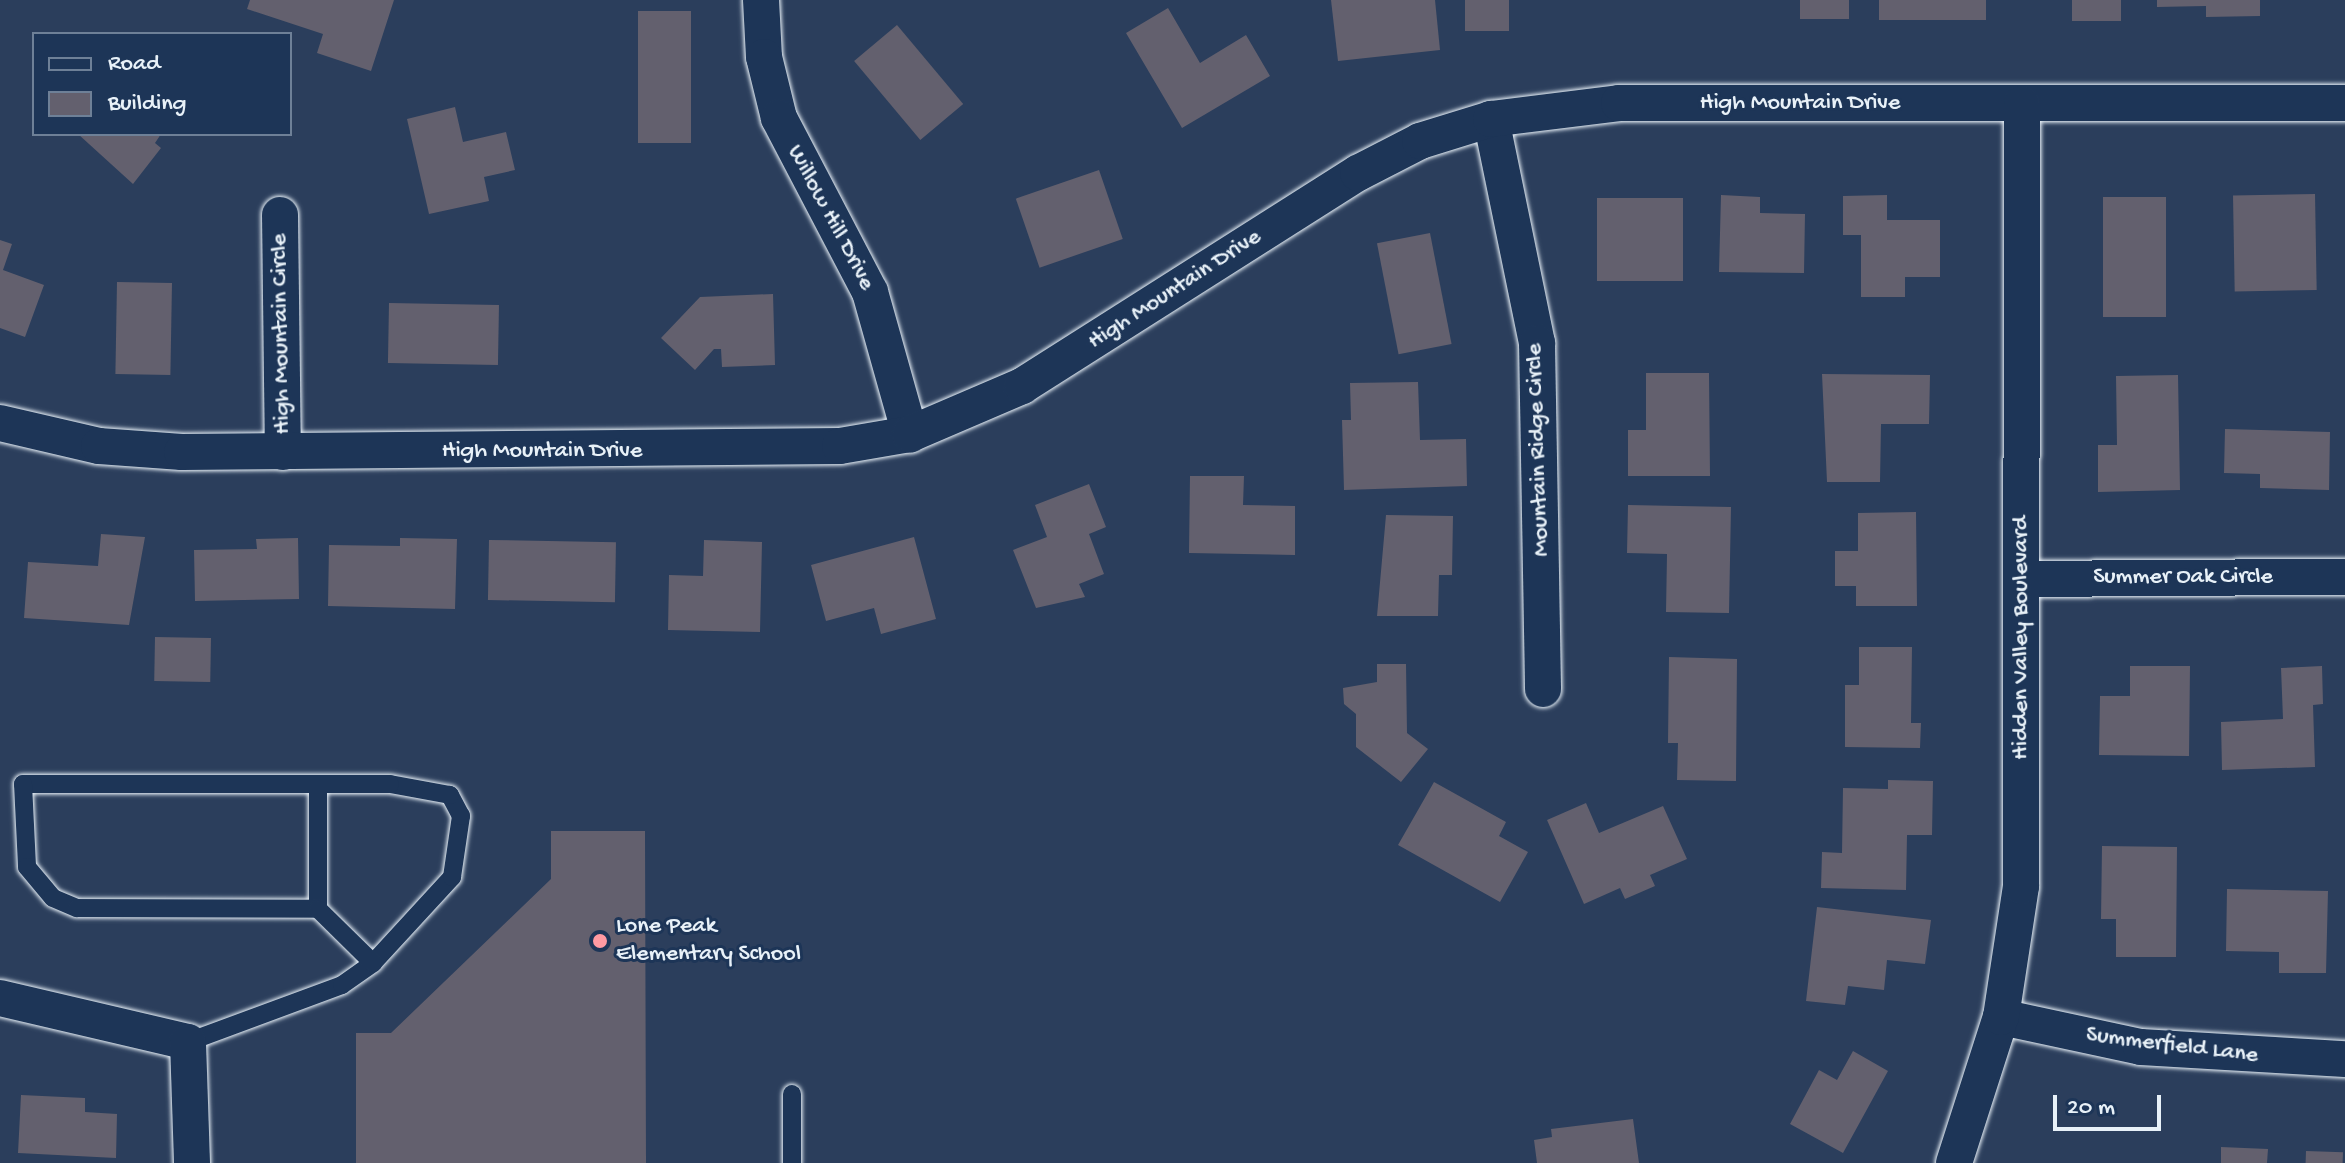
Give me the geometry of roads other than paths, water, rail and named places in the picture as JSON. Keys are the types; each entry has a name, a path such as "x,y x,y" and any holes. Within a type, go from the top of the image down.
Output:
{"street":[{"name":"Willow Hill Drive","path":"761,0 764,57 779,118 870,292 910,434"},
{"name":"High Mountain Drive","path":"0,423 99,446 283,452 768,452 910,434 1022,386 1358,173 1420,141 1491,119 1619,103 2345,103"},
{"name":"Hidden Valley Boulevard","path":"1954,1163 2001,1017 2021,886 2022,104"},
{"name":"Mountain Ridge Circle","path":"1491,119 1537,343 1543,689"},
{"name":"High Mountain Circle","path":"280,215 283,452"},
{"name":"Summer Oak Circle","path":"2021,579 2345,577"},
{"path":"0,998 188,1042 192,1163"},
{"name":"Summerfield Lane","path":"2001,1017 2141,1047 2345,1059"}],"lane":[{"path":"188,1042 342,985 373,963 452,877 461,816 450,795 425,785 23,784 27,867 53,898 77,908 318,909 373,963"},
{"path":"318,784 318,909"},
{"path":"792,1094 792,1163"}],"place":[{"name":"Lone Peak Elementary School","path":"600,941"}]}
